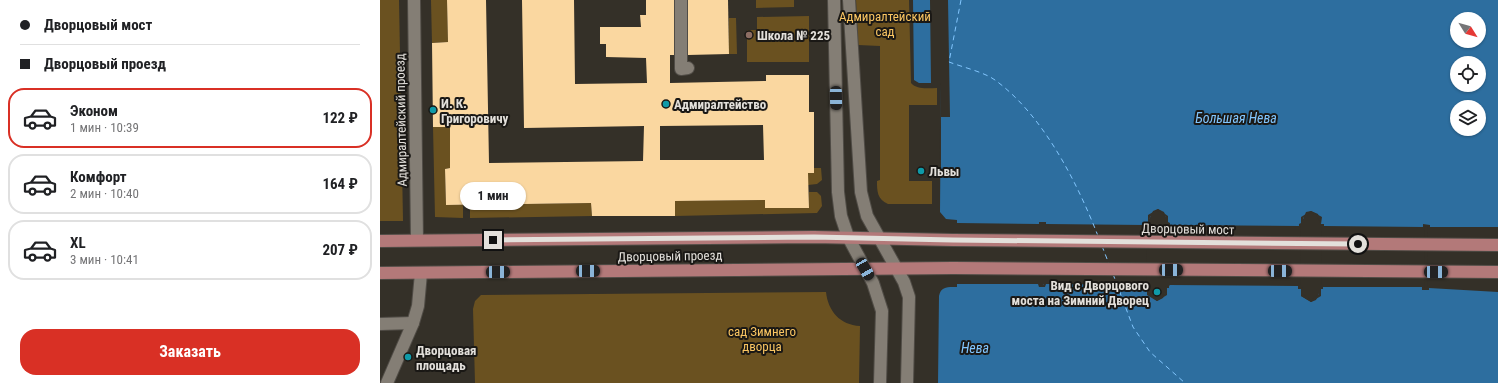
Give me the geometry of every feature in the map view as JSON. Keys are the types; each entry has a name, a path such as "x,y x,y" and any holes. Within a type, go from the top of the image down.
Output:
{"main road":[{"name":"Адмиралтейский проезд","path":"414,0 417,240"},
{"path":"681,0 681,69 688,68"},
{"path":"834,0 838,192 841,216 848,237 878,296 882,311 880,383"},
{"path":"849,0 862,192 866,216 904,282 909,297 907,383"},
{"name":"Дворцовый проезд","path":"417,240 878,238"},
{"name":"Дворцовый мост","path":"878,238 1498,245"},
{"path":"380,240 417,240"},
{"name":"Дворцовый проезд","path":"420,273 896,268"},
{"path":"896,268 1498,272"},
{"path":"380,273 420,273 418,306 413,323 387,383"},
{"path":"380,324 413,323"}],"green space":[{"path":"380,0 399,0 403,221 380,221"},
{"path":"431,0 447,0 448,42 432,43"},
{"path":"756,0 794,0 794,7 756,8"},
{"name":"Адмиралтейский сад","path":"856,0 909,0 911,83 919,88 937,88 937,105 909,105 909,181 932,181 932,204 888,204 882,200 878,194 877,181 880,180 880,46 858,45"},
{"path":"809,16 809,62 747,62 747,30 757,30 757,17"},
{"path":"729,18 736,18 737,54 729,54"},
{"path":"433,127 450,127 450,168 445,169 446,205 463,205 463,218 435,217"},
{"path":"814,168 821,168 822,180 817,184 808,185 808,173 814,173"},
{"path":"809,192 817,192 821,196 822,206 817,213 675,216 675,201 765,200 765,208 809,208"},
{"path":"591,203 592,216 470,218 470,205"},
{"name":"сад Зимнего дворца","path":"826,292 829,305 836,316 847,323 860,326 859,383 475,383 473,309 475,301 481,295"}],"water":[{"name":"Большая Нева","path":"913,0 1498,0 1498,383 938,383 939,296 941,290 943,289 948,287 957,287 957,220 946,219 940,212 941,83 919,83 914,80","holes":["1158,209 1164,212 1168,223 1170,223 1169,288 1167,288 1163,298 1157,301 1147,294 1147,287 1144,285 1145,222 1148,222 1153,211","1311,211 1318,214 1321,224 1324,224 1323,289 1321,289 1316,300 1311,302 1301,296 1301,289 1298,288 1299,224 1301,224 1306,212","1046,222 1046,284 1039,286 1039,224","1423,225 1430,225 1429,290 1422,289"]}],"pier":[{"path":"930,0 948,0 950,117 941,117 941,173 939,173 941,83 931,83"},
{"path":"1158,209 1168,216 1168,222 1170,225 1299,226 1301,223 1301,217 1311,211 1322,217 1321,224 1324,224 1324,226 1423,227 1423,224 1430,225 1430,227 1498,227 1498,292 1429,288 1429,290 1422,290 1422,287 1323,287 1323,289 1321,289 1321,296 1311,302 1301,296 1301,289 1298,289 1298,286 1170,285 1167,288 1167,295 1157,301 1147,295 1147,288 1145,288 1144,285 1046,284 1045,287 1039,287 1038,284 957,284 957,223 1039,224 1039,222 1046,222 1046,224 1145,225 1145,222 1148,222 1148,215","holes":["1159,211 1166,217 1166,223 1168,225 1168,286 1165,287 1165,293 1157,299 1149,293 1149,287 1146,285 1147,224 1149,223 1150,217","1310,213 1316,215 1322,226 1321,287 1319,288 1319,294 1311,300 1303,294 1303,288 1300,287 1301,226 1303,224 1303,218","1041,224 1044,224 1044,285 1041,285","1425,226 1428,227 1427,288 1424,288"]}],"building":[{"name":"Адмиралтейство","path":"447,0 486,0 489,163 643,161 644,126 524,128 522,0 574,0 575,84 647,83 646,58 606,57 606,44 600,44 600,27 641,27 640,15 646,15 646,0 674,0 674,55 670,55 670,83 766,81 766,75 809,75 809,112 814,112 814,173 808,173 809,208 765,208 765,200 675,201 675,216 592,216 591,203 446,205 445,169 450,168 450,127 433,127 432,43 448,42","holes":["763,125 764,160 660,160 660,126"]},
{"path":"688,0 728,0 729,54 688,55"}],"ferry route":[{"path":"961,0 949,62 979,72 995,80 1028,112 1057,151 1069,172 1090,215 1098,236"},
{"path":"1102,246 1109,264"},
{"path":"1113,274 1133,327 1150,352 1185,383"}],"place":[{"name":"Школа № 225","path":"749,35"},
{"name":"Адмиралтейство","path":"666,104"},
{"name":"И. К. Григоровичу","path":"433,110"},
{"name":"Львы","path":"921,171"},
{"name":"Вид с Дворцового моста на Зимний Дворец","path":"1157,292"},
{"name":"Дворцовая площадь","path":"408,357"}],"route":[{"path":"493,240 814,237 953,240 1358,244"}],"water label":[{"name":"Нева","path":"975,348"}]}
